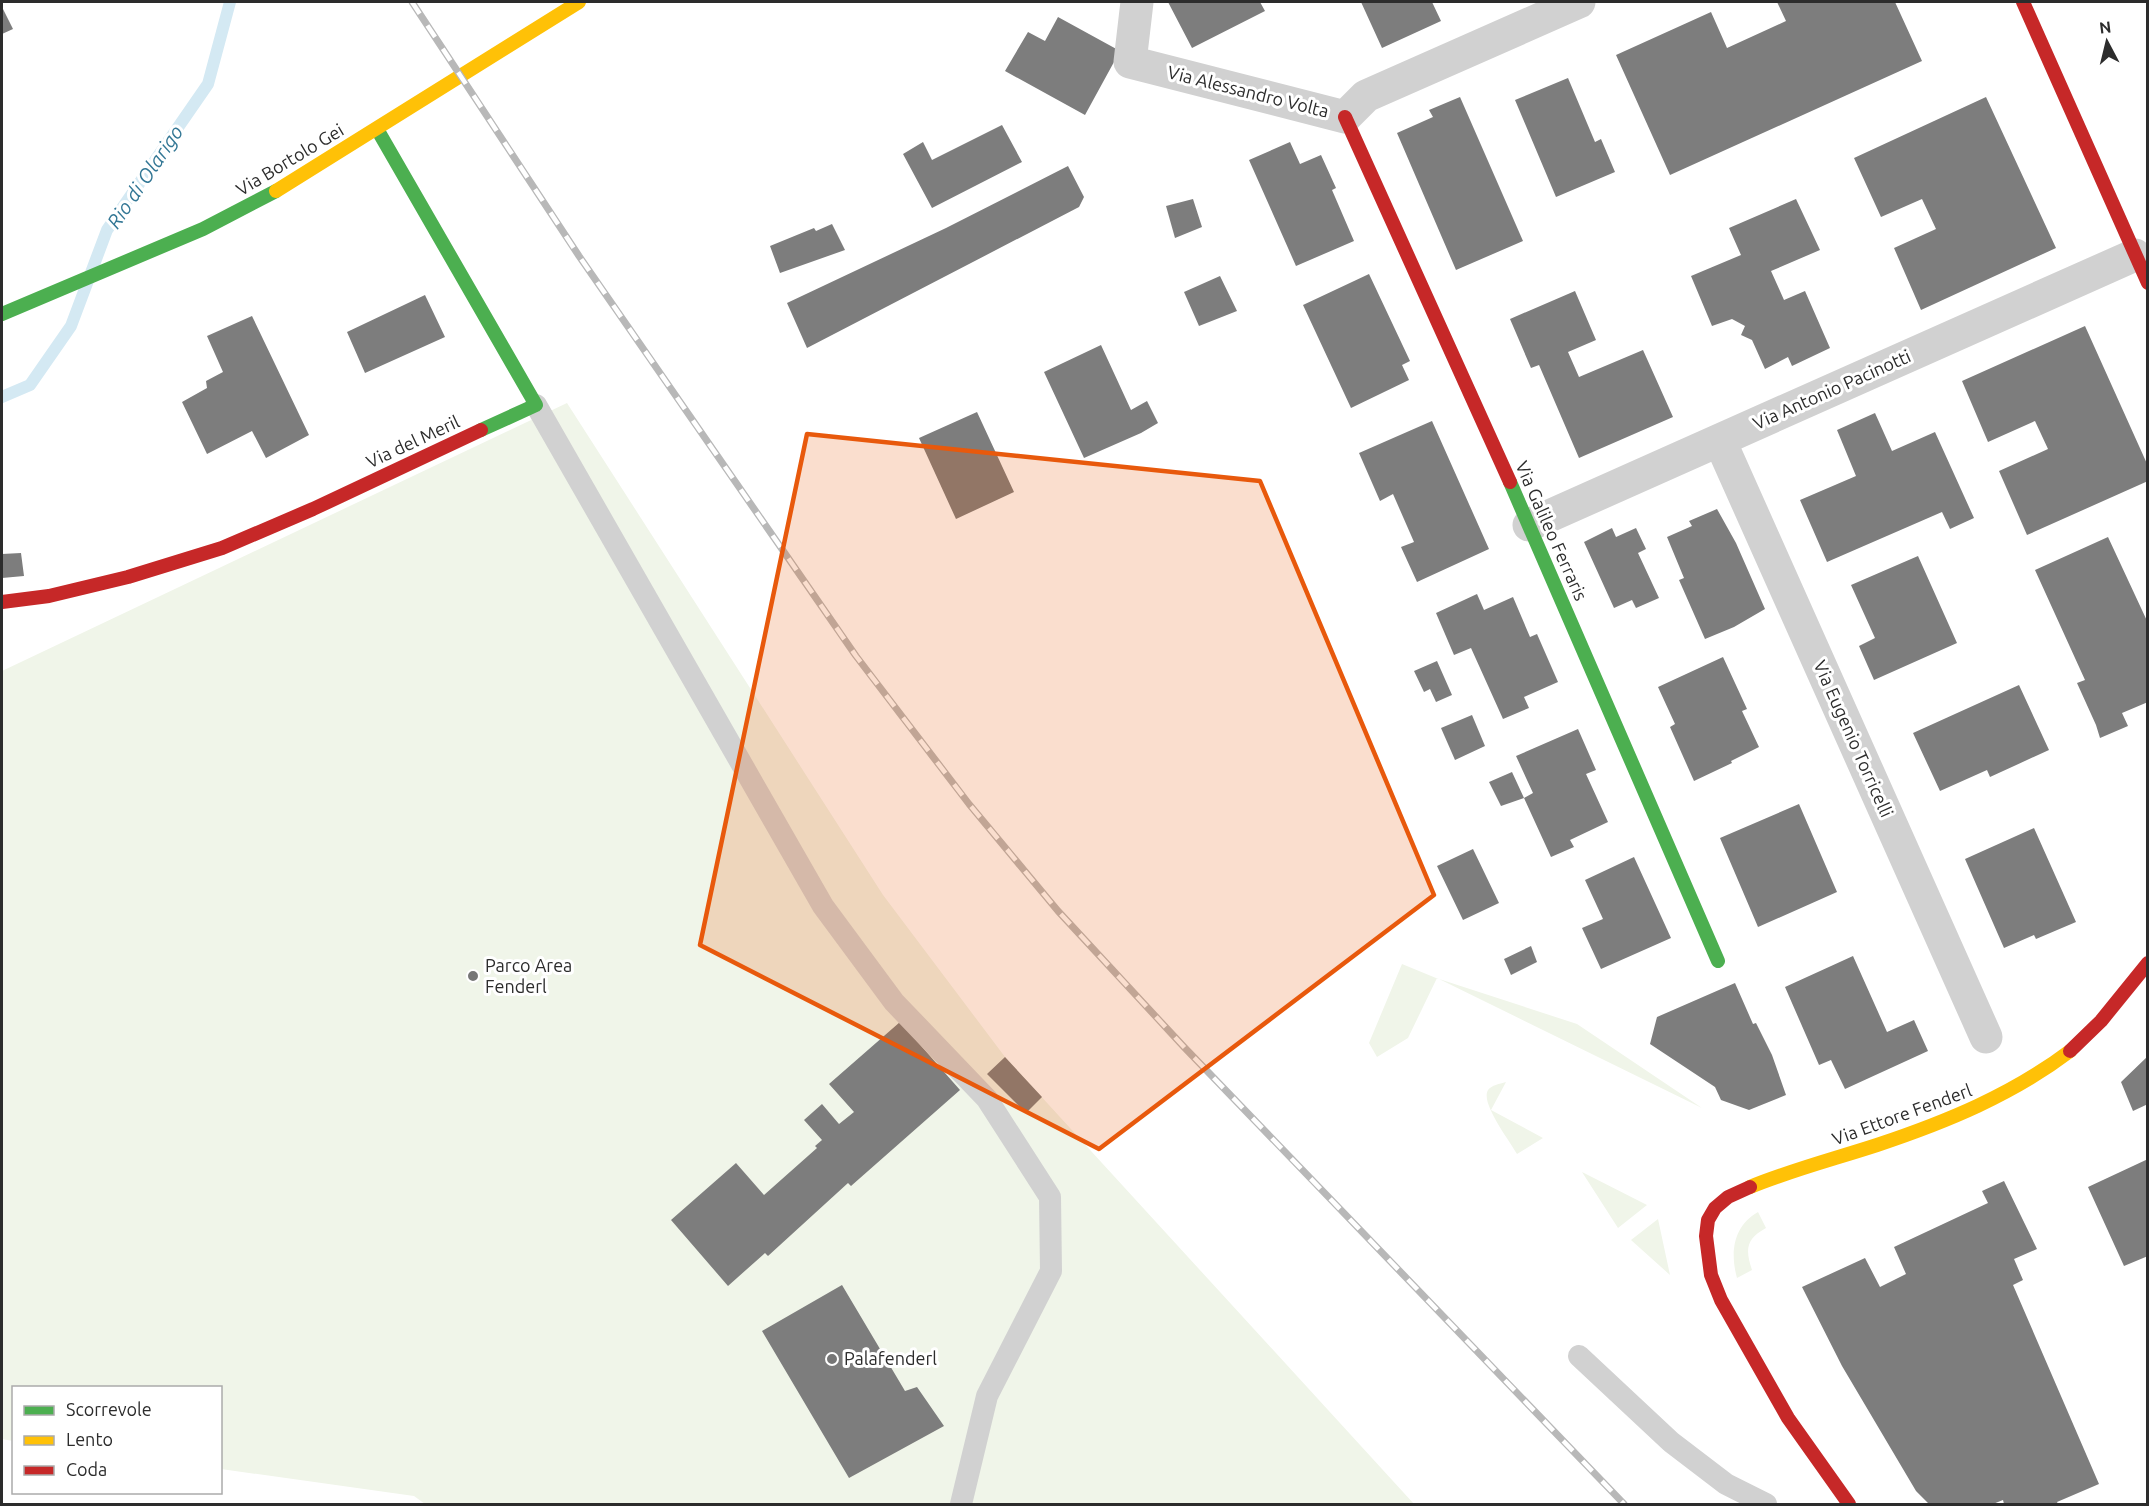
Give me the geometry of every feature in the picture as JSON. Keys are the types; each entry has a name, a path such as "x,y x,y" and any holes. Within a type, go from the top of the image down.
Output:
{"street":[{"name":"Via Bortolo Gei","path":"2,314 203,230 268,196 579,2"},
{"name":"Via Alessandro Volta","path":"1137,2 1130,62 1345,117 1366,96 1579,2"},
{"path":"2023,2 2141,269"},
{"name":"Via Galileo Ferraris","path":"1345,117 1529,525 1718,961"},
{"path":"377,129 536,405"},
{"name":"Via Antonio Pacinotti","path":"1529,525 1720,441 2141,269"},
{"name":"Via del Meril","path":"2,602 49,596 128,577 222,548 313,509 536,405"},
{"name":"Via Eugenio Torricelli","path":"1720,441 1986,1037"},
{"name":"Via Ettore Fenderl","path":"1849,1504 1788,1418 1721,1300 1711,1275 1706,1236 1708,1220 1715,1208 1728,1197 1769,1180 1935,1126 1990,1102 2034,1077 2070,1051 2102,1020 2148,963"}],"lane":[{"path":"536,405 823,906 894,1002 987,1099 1050,1197 1051,1271 987,1396 961,1504"},
{"path":"1579,1356 1671,1442 1726,1484 1766,1504"}],"highlighted area":[{"path":"807,434 1260,481 1434,895 1099,1149 700,945"}],"shaded area":[{"name":"Parco Area Fenderl","path":"567,403 883,895 1005,1057 1414,1504 425,1504 414,1496 222,1469 222,1386 12,1386 12,1441 2,1439 2,671"},
{"path":"1402,964 1437,978 1408,1038 1377,1057 1369,1043"},
{"path":"1439,979 1577,1024 1702,1108"},
{"path":"1506,1082 1491,1110 1543,1138 1517,1154 1497,1122 1492,1113 1488,1104 1488,1090"},
{"path":"1582,1172 1647,1205 1618,1228"},
{"path":"1758,1212 1766,1228 1754,1236 1749,1245 1748,1256 1752,1270 1737,1278 1734,1259 1736,1241 1743,1225"},
{"path":"1658,1219 1670,1275 1631,1240"}],"building":[{"path":"1168,2 1260,2 1265,11 1192,48"},
{"path":"1361,2 1432,2 1441,21 1382,48"},
{"path":"1777,2 1895,2 1922,61 1670,175 1616,55 1711,12 1727,48 1786,21"},
{"path":"2,7 13,29 2,34"},
{"path":"1058,17 1120,51 1085,115 1005,71 1028,32 1045,41"},
{"path":"1568,78 1595,142 1601,139 1615,172 1556,197 1515,100"},
{"path":"1460,97 1523,241 1456,270 1397,133 1433,117 1429,110"},
{"path":"1986,97 2056,248 1921,310 1894,248 1936,229 1922,199 1881,217 1854,158"},
{"path":"1002,125 1022,162 932,208 903,154 923,142 932,160"},
{"path":"1290,142 1300,164 1321,155 1336,188 1332,190 1354,241 1296,266 1249,160"},
{"path":"1068,166 1084,197 1079,207 807,348 787,303 946,228"},
{"path":"1193,199 1202,227 1175,238 1166,206"},
{"path":"1796,199 1820,250 1771,271 1784,300 1805,291 1830,348 1792,366 1788,357 1765,369 1752,340 1741,335 1745,326 1732,319 1712,326 1691,276 1741,255 1729,228"},
{"path":"832,224 845,250 780,273 770,246 814,228 816,231"},
{"path":"1369,274 1410,361 1402,365 1409,380 1351,408 1303,305"},
{"path":"1220,276 1237,311 1199,326 1184,292"},
{"path":"1575,291 1596,340 1568,352 1579,377 1643,350 1673,417 1579,458 1539,365 1531,368 1510,319"},
{"path":"425,295 445,337 365,373 347,332"},
{"path":"252,316 309,435 266,458 252,431 207,454 182,402 207,388 206,381 223,372 207,336"},
{"path":"2085,326 2148,466 2148,481 2027,535 1999,471 2048,449 2035,421 1988,442 1962,381"},
{"path":"1101,345 1131,410 1147,401 1158,423 1084,458 1044,372"},
{"path":"977,412 1014,492 956,519 919,438"},
{"path":"1875,413 1892,451 1935,432 1974,518 1950,529 1942,512 1827,562 1800,500 1856,476 1837,430"},
{"path":"1432,421 1489,549 1417,582 1401,547 1414,542 1393,494 1380,501 1359,453"},
{"path":"1717,509 1736,543 1765,609 1734,627 1705,639 1679,580 1684,578 1667,537 1692,526 1689,521"},
{"path":"1612,528 1616,537 1636,528 1646,549 1638,553 1659,598 1636,608 1632,600 1614,608 1584,542"},
{"path":"2108,537 2148,623 2148,702 2122,713 2128,726 2100,738 2077,683 2085,680 2035,570"},
{"path":"21,553 24,576 2,578 2,554"},
{"path":"1918,556 1957,643 1874,680 1859,646 1875,638 1851,585"},
{"path":"1477,594 1484,610 1513,597 1530,637 1537,634 1558,682 1524,697 1529,708 1503,719 1471,648 1454,655 1436,613"},
{"path":"1723,657 1747,709 1742,711 1759,747 1694,781 1670,727 1675,724 1658,687"},
{"path":"1437,661 1452,695 1436,702 1430,689 1424,692 1414,671"},
{"path":"2019,685 2049,750 1990,777 1987,770 1940,791 1913,733"},
{"path":"1472,715 1485,746 1455,760 1441,728"},
{"path":"1578,729 1596,770 1586,774 1608,822 1570,840 1574,847 1551,857 1524,798 1533,793 1516,756"},
{"path":"1512,772 1524,798 1501,806 1489,782"},
{"path":"1799,804 1837,892 1758,927 1720,838"},
{"path":"2034,828 2076,922 2036,939 2034,935 2004,948 1965,859"},
{"path":"1473,849 1499,903 1463,920 1437,866"},
{"path":"1634,857 1671,938 1601,969 1582,928 1603,919 1585,880"},
{"path":"1531,946 1537,962 1511,975 1504,959"},
{"path":"1853,956 1887,1032 1914,1020 1928,1051 1845,1089 1831,1060 1819,1065 1785,987"},
{"path":"1735,983 1753,1024 1756,1023 1772,1055 1786,1095 1749,1110 1721,1100 1715,1087 1650,1044 1657,1017"},
{"path":"900,1022 960,1090 851,1186 848,1183 768,1256 765,1253 728,1286 671,1220 736,1163 764,1195 817,1148 815,1146 822,1140 804,1120 822,1104 839,1124 854,1112 829,1084"},
{"path":"2148,1056 2148,1104 2133,1111 2121,1082"},
{"path":"1005,1057 1042,1097 1026,1113 987,1074"},
{"path":"2148,1159 2148,1256 2124,1266 2088,1187"},
{"path":"2004,1181 2037,1249 2014,1259 2023,1280 2013,1285 2099,1484 2057,1502 2058,1504 2004,1504 2003,1500 1993,1504 1929,1504 1916,1491 1842,1366 1802,1287 1865,1258 1880,1287 1906,1274 1894,1247 1988,1203 1982,1191"},
{"name":"Palafenderl","path":"842,1285 905,1391 917,1387 944,1426 849,1478 762,1331"}],"waterway":[{"name":"Rio di Olarigo","path":"2,397 30,385 71,326 107,230 208,84 230,2"}],"railway":[{"path":"412,2 579,256 856,656 969,804 1058,911 1184,1047 1624,1504"}],"traffic: fast":[{"path":"377,129 536,405 481,430"},
{"path":"2,314 203,229 276,191"},
{"path":"1510,482 1718,961"}],"traffic: slow":[{"path":"276,191 579,2"},
{"path":"1750,1187 1953,1117 2002,1094 2070,1051"}],"traffic: jam":[{"path":"2023,2 2148,283"},
{"path":"1345,117 1510,482"},
{"path":"2,602 49,596 128,577 222,548 313,509 481,430"},
{"path":"2070,1051 2101,1021 2148,963"},
{"path":"1750,1187 1728,1197 1715,1208 1708,1220 1706,1236 1711,1275 1721,1300 1788,1418 1849,1504"}],"place":[{"name":"Parco Area Fenderl","path":"473,976"},
{"name":"Palafenderl","path":"832,1359"}]}
